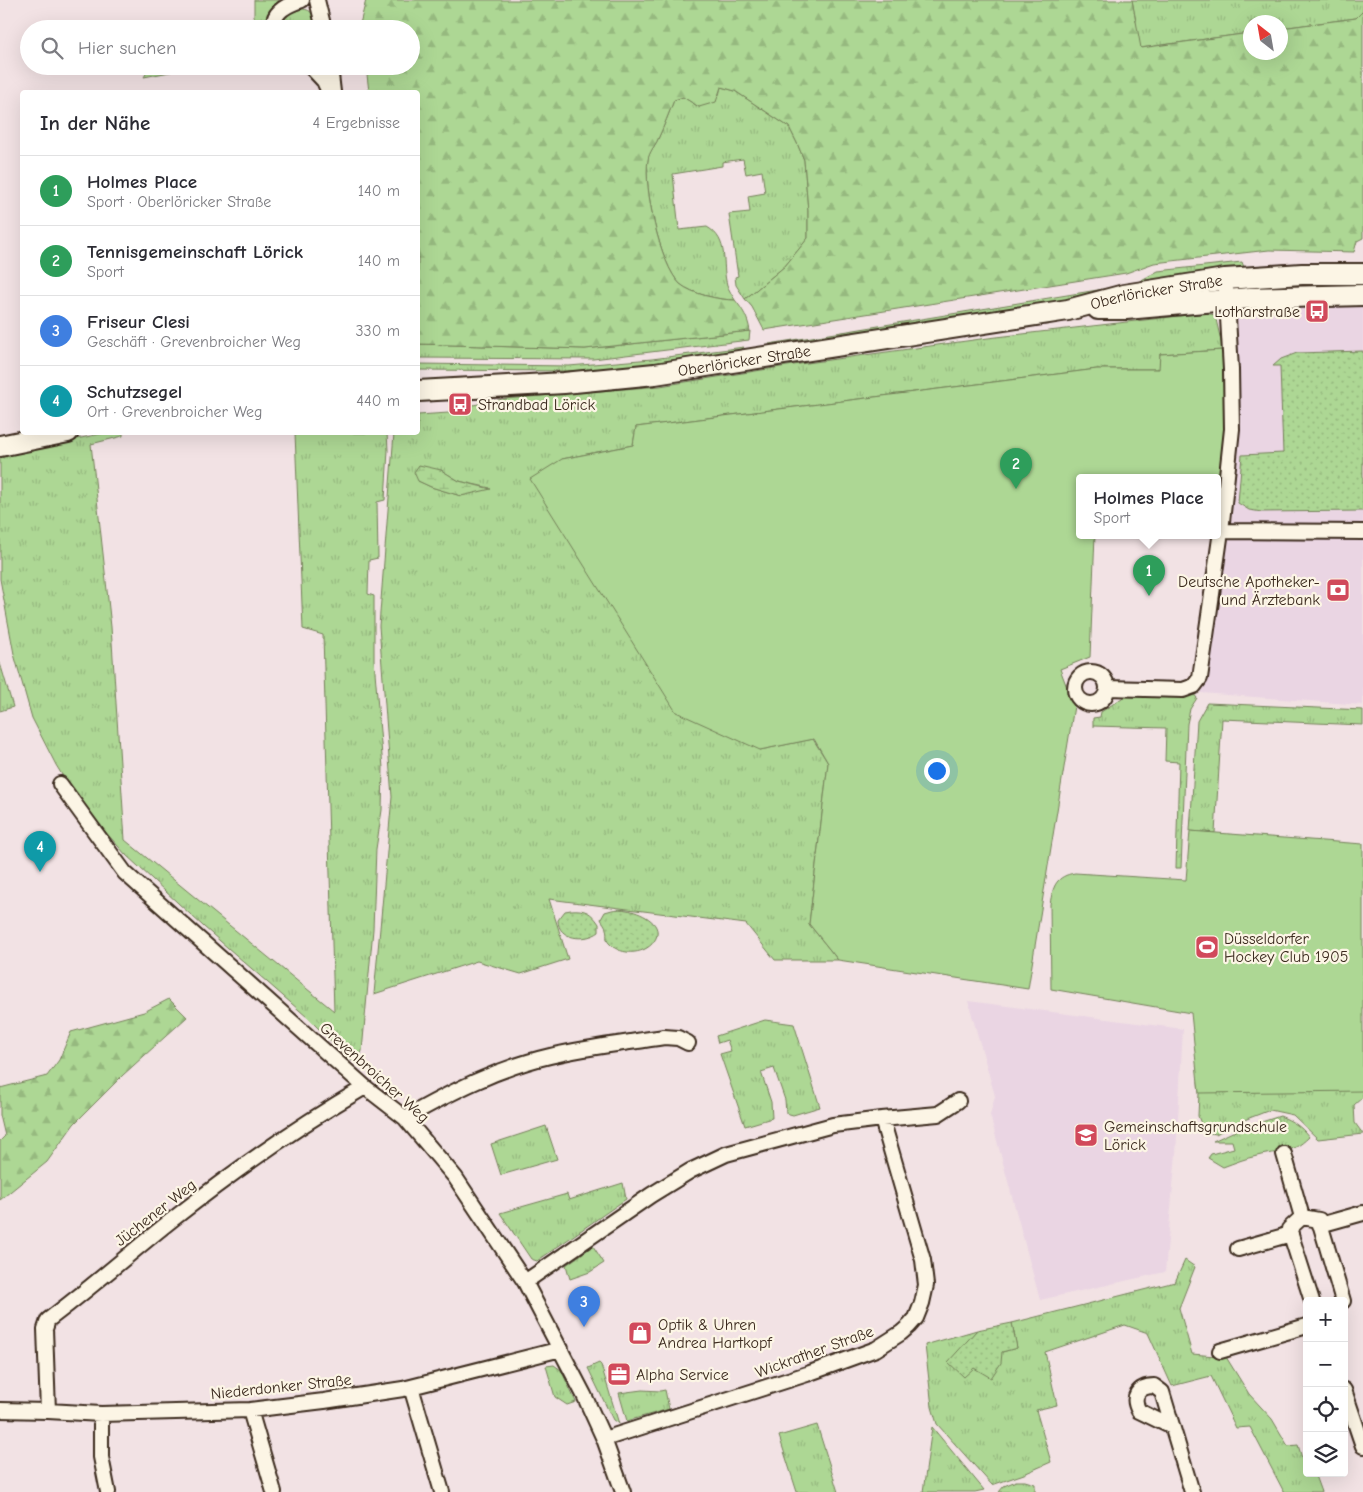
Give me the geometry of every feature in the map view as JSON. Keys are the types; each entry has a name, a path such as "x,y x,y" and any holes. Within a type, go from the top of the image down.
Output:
{"main road":[{"path":"1224,279 1302,274 1363,274"},
{"name":"Oberlöricker Straße","path":"420,391 564,383 654,374 1068,310 1124,295 1224,279"},
{"path":"1228,300 1363,295"},
{"name":"Oberlöricker Straße","path":"1068,310 1126,309 1228,300"},
{"path":"420,376 485,375 502,386"},
{"path":"0,446 53,435"}],"street":[{"path":"275,20 276,15 287,4 302,0"},
{"path":"317,0 322,20"},
{"path":"318,75 328,90"},
{"path":"331,75 334,90"},
{"name":"Oberlöricker Straße","path":"1221,531 1232,429 1228,300 1224,279"},
{"path":"1221,531 1363,532"},
{"name":"Oberlöricker Straße","path":"1107,688 1183,690 1194,686 1198,681 1220,539"},
{"name":"Grevenbroicher Weg","path":"60,784 124,873 365,1087 405,1118 466,1192 525,1282 561,1349 604,1439 623,1492"},
{"path":"405,1118 447,1094 476,1081 550,1056 664,1037 678,1038 688,1043"},
{"name":"Jüchener Weg","path":"48,1411 45,1329 48,1320 174,1218 231,1175 288,1135 365,1087"},
{"path":"525,1282 651,1195 690,1171 726,1154 833,1125 938,1114 958,1100"},
{"name":"Wickrather Straße","path":"604,1439 876,1349 901,1334 916,1318 926,1284 923,1260 882,1119"},
{"path":"1284,1154 1302,1218"},
{"path":"1320,1225 1363,1213"},
{"path":"1311,1297 1289,1229 1302,1218 1318,1220 1342,1297"},
{"path":"1238,1249 1291,1234"},
{"path":"1220,1350 1303,1327"},
{"name":"Niederdonker Straße","path":"0,1410 101,1414 250,1410 324,1401 411,1387 561,1349"},
{"path":"411,1387 442,1492"},
{"path":"1348,1402 1363,1446"},
{"path":"250,1410 274,1492"},
{"path":"101,1414 101,1457 108,1492"},
{"path":"1172,1427 1192,1492"}],"shaded area":[{"path":"1363,300 1363,705 1201,693 1224,529 1232,321 1247,303"},
{"name":"Gemeinschaftsgrundschule Lörick","path":"968,1001 1183,1029 1176,1154 1165,1272 1040,1300 990,1115 995,1096"}],"green space":[{"path":"254,0 279,0 274,8 271,20 254,20"},
{"path":"366,0 1132,0 1141,48 1243,34 1243,60 1288,60 1288,27 1356,18 1363,11 1363,238 1357,241 1354,252 1269,250 1154,263 1126,273 764,330 752,307 745,299 785,266 808,238 804,160 789,127 735,91 721,87 716,102 699,107 683,97 674,100 649,157 647,172 648,188 660,243 666,260 680,284 691,291 714,298 735,300 745,314 750,331 585,349 420,344 420,90 369,90 367,75 420,75 420,20 361,20"},
{"path":"1132,0 1363,0 1363,11 1356,18 1288,27 1288,15 1243,15 1243,34 1140,48"},
{"path":"305,9 311,12 314,20 285,20 293,11"},
{"path":"721,87 735,91 789,127 804,160 808,211 808,238 785,266 745,299 736,285 735,277 738,276 729,214 750,212 748,196 765,193 762,171 746,174 743,159 722,162 722,166 673,174 679,230 707,227 714,232 722,246 725,277 735,300 706,296 691,291 680,284 666,260 660,243 648,187 647,171 649,156 657,142 674,100 683,97 699,107 719,95"},
{"path":"1242,262 1245,270 777,347 769,344 1128,285 1136,283 1158,271"},
{"path":"1205,313 1215,315 1223,350 1160,354 1160,369 1097,369 636,427 633,445 562,459 760,750 813,739 828,763 809,924 838,960 775,960 746,924 549,899 568,959 521,974 477,961 374,994 392,797 379,626 394,435 420,435 420,415 464,412 463,407 504,399 660,386 988,338","holes":["441,470 459,481 490,488 461,496 418,481"]},
{"path":"750,331 749,340 593,359 420,358 420,344 585,349"},
{"path":"744,347 739,352 623,367 569,371 420,370 420,364 569,366 652,359"},
{"path":"1223,350 1225,431 1221,474 1076,474 1076,539 1095,539 1090,657 1060,669 1074,706 1028,989 838,960 809,924 828,763 814,739 760,750 676,712 530,479 562,459 633,445 636,427 1097,369 1159,369 1160,354"},
{"path":"1363,351 1363,511 1262,512 1249,510 1238,503 1242,455 1283,453 1280,366 1273,366 1281,359 1297,353"},
{"path":"95,435 123,435 91,444 111,627 125,840 334,1011 323,635 303,629 295,435 387,435 385,500 377,502 378,558 369,560 368,594 374,596 374,660 383,768 382,810 376,849 373,929 362,1051 358,1062 350,1060 307,1017 204,927 126,855 78,801 56,765 32,718 14,654 0,579 0,455"},
{"path":"419,465 441,470 459,481 491,489 461,496 431,487 418,481 414,472"},
{"path":"0,663 13,707 0,711"},
{"path":"1193,693 1197,698 1190,709 1187,724 1181,868 1176,868 1179,762 1165,761 1166,728 1093,726 1093,718 1100,717 1101,712 1128,694"},
{"path":"1207,703 1363,710 1363,725 1222,719 1215,833 1190,831 1197,721"},
{"name":"Düsseldorfer Hockey Club 1905","path":"1190,831 1363,844 1363,1091 1199,1093 1191,1013 1051,989 1050,904 1056,883 1069,874 1075,873 1186,880"},
{"path":"580,910 590,914 599,924 599,932 580,938 563,932 559,927 558,920 565,911"},
{"path":"612,910 632,911 649,919 656,927 657,932 652,944 641,951 634,952 620,951 614,948 608,941 606,928 601,919 605,912"},
{"path":"169,999 187,1017 123,1075 74,1124 47,1162 0,1200 0,1141 5,1136 0,1115 0,1088 47,1076 59,1060 71,1032 144,1012"},
{"path":"765,1020 794,1024 820,1107 793,1115 786,1113 785,1100 774,1068 761,1072 771,1102 772,1118 745,1126 720,1054 731,1051 727,1040 718,1043 716,1036"},
{"path":"1198,1081 1363,1083 1363,1097 1354,1105 1355,1123 1363,1134 1318,1139 1293,1115 1270,1110 1239,1122 1216,1134 1204,1132 1198,1116"},
{"path":"1280,1116 1296,1124 1309,1137 1297,1147 1253,1157 1223,1167 1208,1158 1211,1154 1234,1148 1232,1141 1213,1141 1237,1130"},
{"path":"546,1126 557,1159 501,1175 491,1144"},
{"path":"623,1183 626,1199 537,1261 531,1259 500,1213 567,1194 569,1200"},
{"path":"593,1246 604,1263 590,1272 570,1279 566,1265"},
{"path":"1185,1260 1195,1267 1179,1308 1192,1354 1226,1357 1249,1394 1272,1419 1288,1446 1298,1445 1303,1459 1303,1477 1315,1477 1321,1492 1284,1492 1250,1427 1236,1428 1211,1376 1172,1386 1148,1333 1125,1325 1045,1352 1057,1405 1036,1410 1051,1462 992,1485 937,1424 932,1407 925,1345 977,1330 965,1345 973,1368 1002,1352 1017,1348 1012,1323 1175,1282"},
{"path":"1012,1323 1017,1348 1002,1352 1001,1363 991,1378 974,1368 964,1377 948,1362 977,1330"},
{"path":"599,1363 619,1424 613,1420 588,1368"},
{"path":"554,1365 561,1370 576,1402 567,1405 555,1397 546,1366"},
{"path":"665,1390 669,1409 627,1421 619,1393"},
{"path":"817,1425 838,1492 797,1492 779,1436"},
{"path":"932,1427 984,1490 975,1492 923,1492"},
{"path":"1016,1481 1035,1484 1035,1492 999,1492 1004,1486"}],"place":[{"name":"Lotharstraße","path":"1317,311"},
{"name":"Strandbad Lörick","path":"460,404"},
{"name":"Tennisgemeinschaft Lörick","path":"1016,489"},
{"name":"Deutsche Apotheker- und Ärztebank","path":"1338,590"},
{"name":"Holmes Place","path":"1149,596"},
{"name":"Schutzsegel","path":"40,872"},
{"name":"Düsseldorfer Hockey Club 1905","path":"1207,947"},
{"name":"Gemeinschaftsgrundschule Lörick","path":"1086,1135"},
{"name":"Friseur Clesi","path":"584,1327"},
{"name":"Optik & Uhren Andrea Hartkopf","path":"640,1333"},
{"name":"Alpha Service","path":"619,1374"}]}
